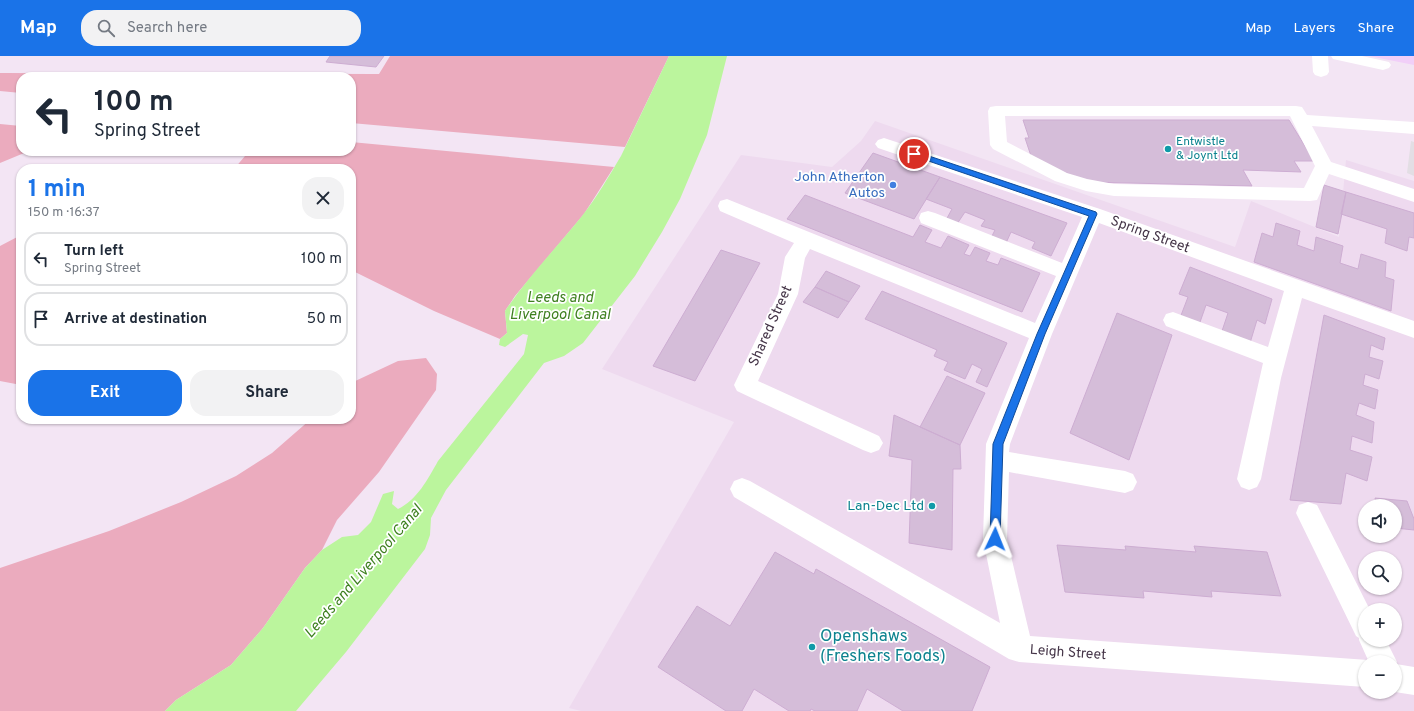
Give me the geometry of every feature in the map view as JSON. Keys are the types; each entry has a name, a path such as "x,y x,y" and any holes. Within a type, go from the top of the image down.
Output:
{"street":[{"path":"1339,56 1383,65"},
{"path":"1324,166 1310,196 1114,190 1086,185 1061,177 999,145 996,111 1296,111 1324,166 1414,196"},
{"path":"1300,120 1414,128"},
{"name":"Spring Street","path":"884,144 1093,214 1414,330"},
{"path":"727,206 806,240 1041,334"},
{"path":"1019,649 995,539 998,444 1041,334 1093,214"},
{"path":"928,218 1068,273"},
{"name":"Shared Street","path":"806,240 795,257 788,294 745,385 871,443"},
{"path":"1249,479 1273,369 1294,287"},
{"path":"1173,320 1273,369"},
{"path":"997,460 1125,482"},
{"name":"Leigh Street","path":"742,489 1019,649 1358,673"},
{"path":"1308,513 1358,613"},
{"path":"1402,679 1414,681"}],"shaded area":[{"path":"390,56 669,56 625,147 356,123 356,74 379,74"},
{"path":"1369,56 1414,56 1414,65"},
{"path":"0,73 16,73 16,93 0,91"},
{"path":"875,121 1235,247 1251,201 1339,237 1346,160 1414,181 1414,711 581,711 569,708 734,422 602,369 741,155 832,167 861,141"},
{"path":"0,124 16,126 17,156 0,163"},
{"path":"1411,141 1414,142 1414,176 1407,173"},
{"path":"356,142 614,167 584,214 515,296 505,311 507,333 500,339 434,311 356,272 356,164 238,164 245,156 356,156"},
{"path":"16,238 16,384 0,381 0,246"},
{"path":"426,358 437,374 436,390 379,472 337,520 322,550 305,568 263,628 231,665 176,700 165,711 0,711 0,568 109,531 181,502 236,476 272,453 305,424 356,424 356,381 398,361"}],"water":[{"name":"Leeds and Liverpool Canal","path":"669,56 727,56 707,135 680,199 635,276 583,343 564,356 544,363 446,490 431,518 430,535 425,549 346,652 296,711 165,711 176,700 231,665 263,628 305,568 322,550 342,537 358,535 371,522 383,494 394,491 392,504 398,509 416,495 438,461 524,354 528,335 523,334 505,347 499,345 500,339 507,333 505,311 598,194 621,156"}],"building":[{"path":"330,56 384,56 376,67 326,62"},
{"name":"Entwistle & Joynt Ltd","path":"1023,120 1289,120 1314,161 1294,161 1301,172 1243,170 1252,186 1089,182 1032,159 1025,138 1029,138"},
{"name":"John Atherton Autos","path":"873,153 940,177 914,219 845,193"},
{"path":"940,177 1067,223 1051,256 1032,248 1035,242 1011,232 1006,243 991,238 995,230 981,226 985,220 965,212 957,224 946,220 952,209 926,199"},
{"path":"1324,185 1346,192 1338,234 1316,227"},
{"path":"1346,192 1414,213 1414,238 1409,237 1407,251 1385,243 1387,229 1341,214"},
{"path":"805,195 913,237 920,225 932,230 925,242 941,248 948,236 969,245 964,254 970,256 975,247 990,253 986,261 998,265 1001,258 1040,273 1022,312 787,219"},
{"path":"1276,223 1300,231 1297,245 1314,251 1316,237 1343,246 1340,263 1358,269 1361,254 1386,262 1385,277 1394,280 1391,311 1254,262 1262,233 1273,237"},
{"path":"721,250 760,263 695,381 653,366"},
{"path":"1190,267 1272,299 1265,324 1257,320 1250,343 1222,331 1228,313 1206,305 1199,325 1180,318 1188,297 1179,294"},
{"path":"826,271 860,286 849,302 815,287"},
{"path":"815,287 849,302 838,318 803,302"},
{"path":"882,291 1007,343 987,387 976,382 982,369 972,364 965,379 944,370 948,362 934,356 937,350 865,319"},
{"path":"1117,313 1172,335 1129,460 1070,433"},
{"path":"1324,315 1385,338 1383,350 1371,345 1369,357 1383,361 1379,379 1365,374 1363,385 1378,390 1375,409 1359,403 1356,415 1374,422 1372,443 1352,436 1350,450 1372,457 1367,481 1346,473 1341,504 1290,500"},
{"path":"947,376 985,393 960,445 920,427"},
{"name":"Lan-Dec Ltd","path":"894,415 960,445 961,469 953,469 952,550 909,543 912,460 889,456"},
{"path":"1402,501 1407,501 1414,519 1414,530 1402,529"},
{"path":"1057,545 1126,550 1125,546 1196,552 1194,546 1267,552 1281,596 1211,591 1212,597 1143,591 1144,598 1065,592"},
{"name":"Openshaws (Freshers Foods)","path":"775,552 814,574 816,569 990,667 972,711 903,711 867,689 857,711 815,711 811,709 810,711 789,711 754,689 742,711 726,711 658,667 697,606 730,626"}],"place":[{"name":"Entwistle & Joynt Ltd","path":"1168,149"},
{"name":"John Atherton Autos","path":"893,185"},
{"name":"Lan-Dec Ltd","path":"932,506"},
{"name":"Openshaws (Freshers Foods)","path":"812,647"}],"route":[{"path":"914,154 1093,214 1041,334 998,444 995,539"}]}
